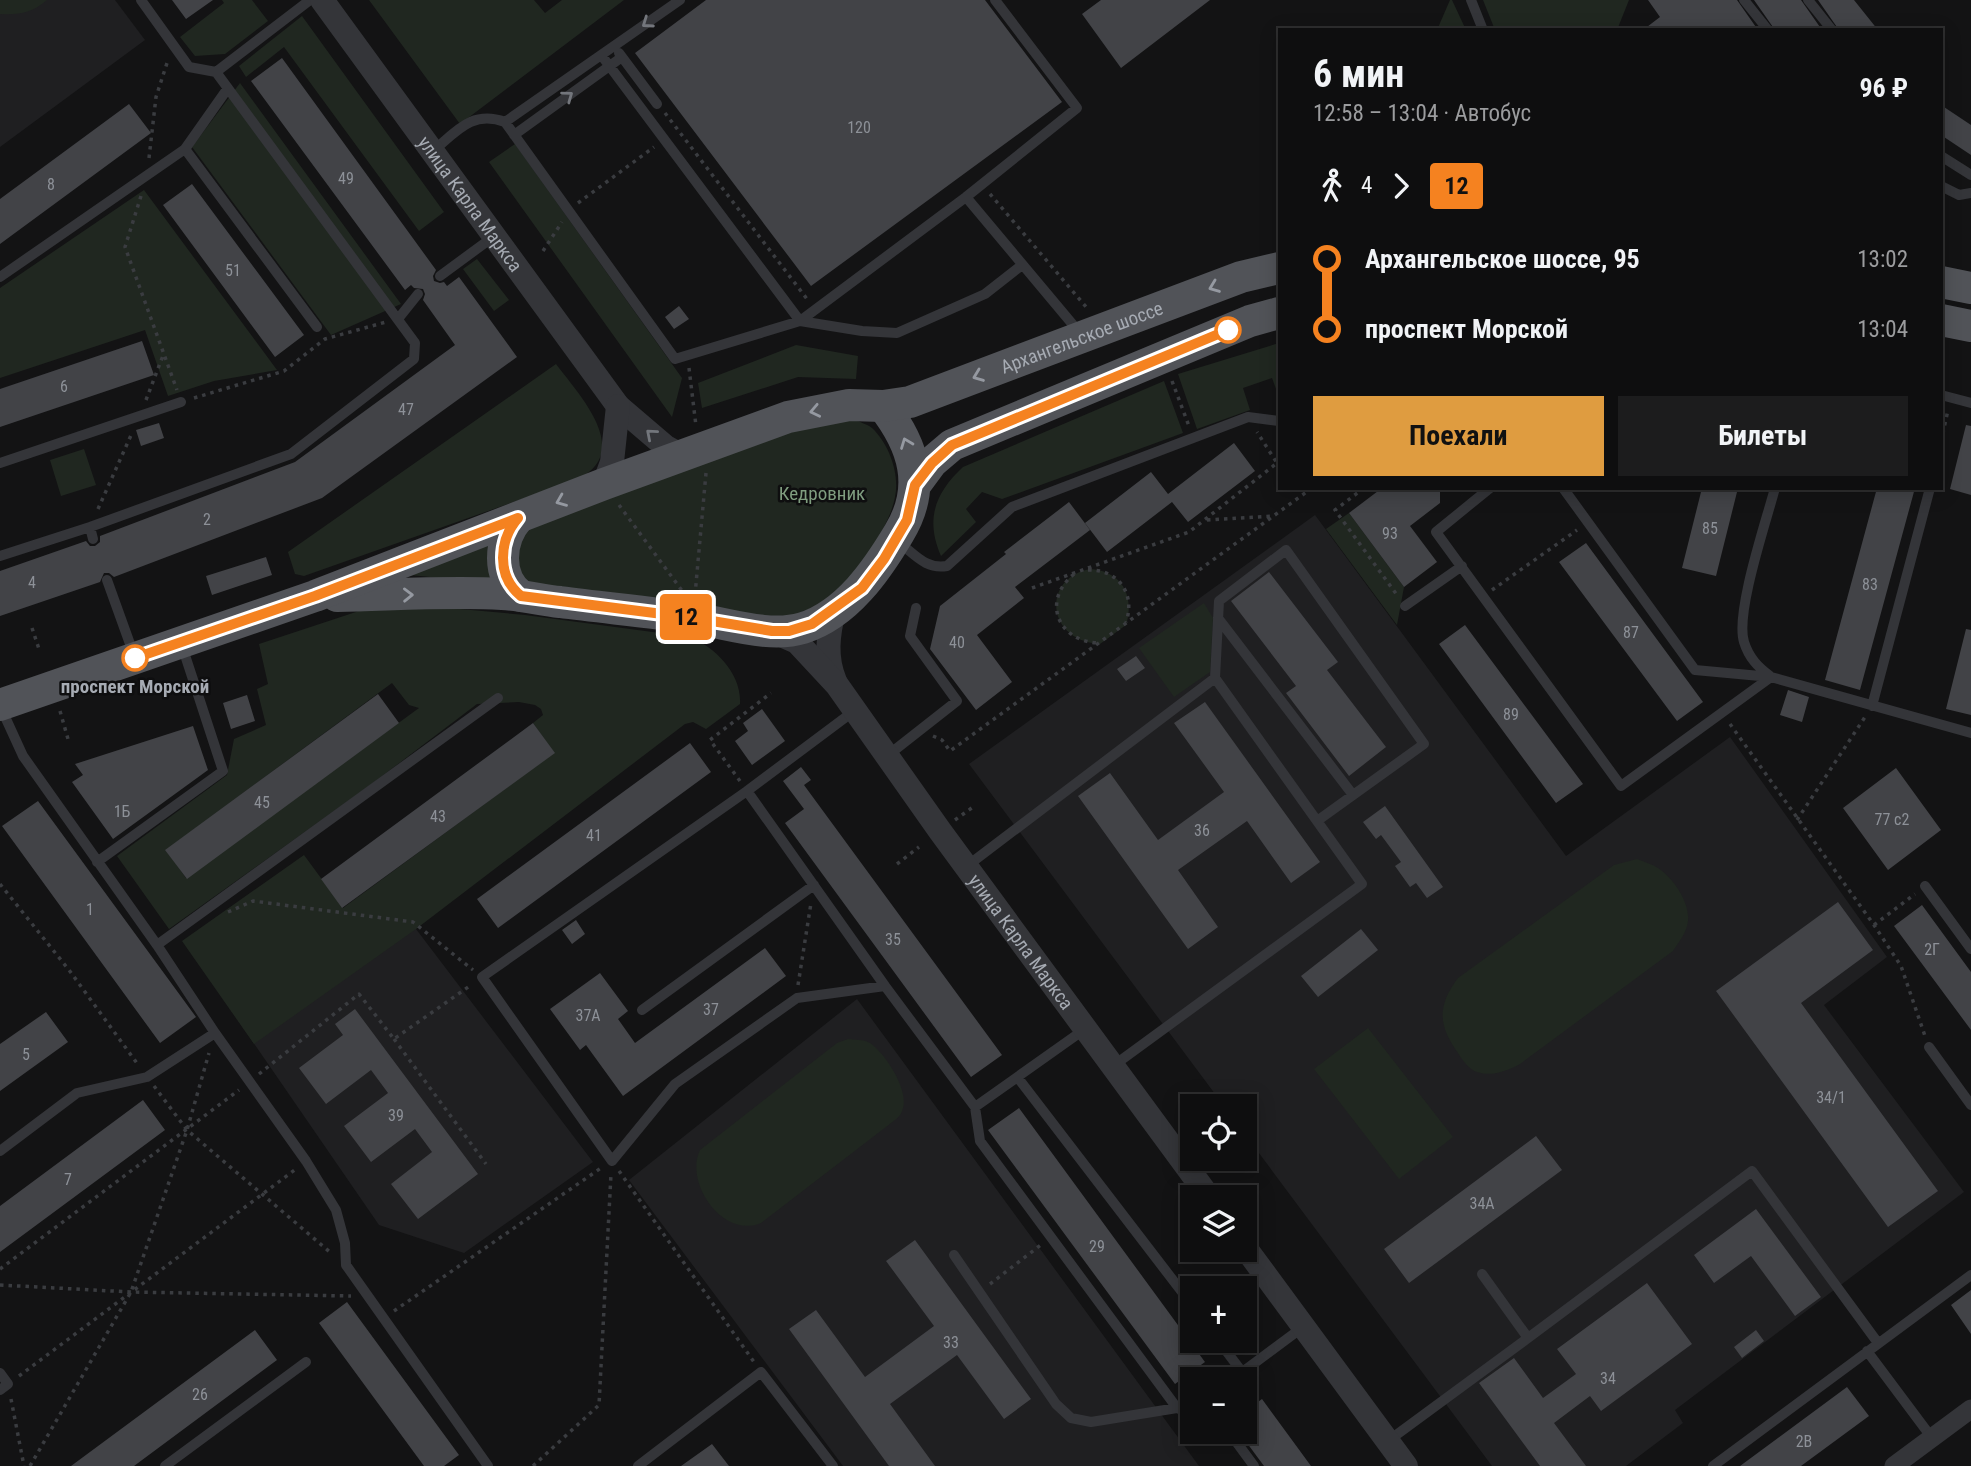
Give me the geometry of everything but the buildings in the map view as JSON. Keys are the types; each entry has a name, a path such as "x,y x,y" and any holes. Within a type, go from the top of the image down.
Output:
{"main road":[{"name":"Архангельское шоссе","path":"0,706 315,596 518,518 612,494 698,449 788,417 849,405 883,406 910,402 1087,328 1241,277 1278,268"},
{"path":"1943,282 1971,288"},
{"path":"915,485 932,463 952,445 1250,321 1278,313"},
{"path":"1943,320 1971,326"},
{"path":"315,596 503,594 694,618 772,631 789,631 812,624 862,588 907,520 915,485 913,462 901,429 883,406"},
{"path":"518,518 505,537 504,560 509,583 521,596"}],"street":[{"name":"улица Карла Маркса","path":"322,0 618,406 675,452 698,449"},
{"path":"612,494 612,462 618,406"},
{"path":"834,610 827,636 831,671 836,685"},
{"name":"улица Карла Маркса","path":"772,631 797,642 836,685 1200,1185"},
{"path":"1256,1262 1406,1466"},
{"path":"1894,1466 1971,1409"}],"lane":[{"path":"0,556 90,527 291,454 414,359 415,343 216,72 189,67 141,0"},
{"path":"216,72 310,0"},
{"path":"505,122 680,0"},
{"path":"433,151 473,120 489,116 505,122 675,359 800,321 966,197 1077,108 995,0"},
{"path":"1471,0 1482,28"},
{"path":"1744,0 1766,28"},
{"path":"1808,0 1830,28"},
{"path":"614,47 657,104"},
{"path":"602,56 800,321 862,331 897,333 985,293 1022,265"},
{"path":"514,135 622,57"},
{"path":"0,276 185,149 228,88"},
{"path":"185,149 317,327"},
{"path":"1943,157 1971,174"},
{"path":"1943,187 1959,195 1971,193"},
{"path":"966,197 1074,326 1087,328"},
{"path":"440,276 494,237"},
{"path":"398,319 418,294"},
{"path":"1946,396 1971,403"},
{"path":"0,463 181,402"},
{"path":"895,540 925,564 937,568 947,566 1012,507 1248,417 1278,421"},
{"path":"1564,490 1695,670 1771,677 1971,733"},
{"path":"1771,677 1754,664 1744,642 1742,616 1774,490"},
{"path":"1872,706 1929,490"},
{"path":"1476,492 1436,532 1622,786 1771,677"},
{"path":"90,527 93,539"},
{"path":"1113,1066 1362,884 1317,821 1215,678 1219,601 1286,550 1424,744 1317,821"},
{"path":"1405,606 1462,566"},
{"path":"107,580 135,658"},
{"path":"887,757 957,701 910,636 916,608"},
{"path":"1218,618 1353,795"},
{"path":"97,862 223,771 181,643"},
{"path":"967,867 1215,678"},
{"path":"157,945 498,698"},
{"path":"0,706 23,756 306,1161 336,1210 345,1243 346,1265 488,1466"},
{"path":"855,711 747,791 482,977 611,1161 675,1084 797,998 885,986"},
{"path":"747,791 885,986 975,1107 980,1141 1180,1409"},
{"path":"642,1010 814,885"},
{"path":"1925,886 1971,949"},
{"path":"975,1107 1085,1028"},
{"path":"0,1152 77,1093 148,1077 215,1033"},
{"path":"1929,1047 1971,1105"},
{"path":"1018,1078 1180,1290"},
{"path":"1388,1441 1752,1171 1878,1343"},
{"path":"954,1255 1056,1404 1071,1418 1091,1422 1177,1408"},
{"path":"1482,1274 1528,1338"},
{"path":"1713,1466 1971,1275"},
{"path":"1249,1367 1303,1326"},
{"path":"1867,1351 1932,1438"},
{"path":"164,1466 306,1362"},
{"path":"638,1466 761,1372 830,1465"},
{"path":"0,1373 4,1387"},
{"path":"1238,1444 1254,1466"}],"path":[{"path":"173,45 156,97 148,174 125,247 181,402 284,371 325,339 398,319"},
{"path":"657,104 807,300"},
{"path":"543,251 569,210 665,139"},
{"path":"981,185 1087,328"},
{"path":"90,527 164,353"},
{"path":"688,355 698,449 694,607"},
{"path":"1170,378 1193,438"},
{"path":"1943,424 1946,396"},
{"path":"1032,588 1189,532 1278,463 1248,417"},
{"path":"920,731 942,740 950,751 1309,490"},
{"path":"1361,490 1335,510 1405,606"},
{"path":"612,494 687,597"},
{"path":"1205,520 1276,516"},
{"path":"1483,596 1588,523"},
{"path":"1100,644 1078,640 1069,634 1056,613 1061,589 1077,572 1101,570 1120,582 1127,592 1130,604 1126,625"},
{"path":"32,628 40,652"},
{"path":"747,791 710,740 771,693"},
{"path":"58,706 68,739"},
{"path":"1797,820 1872,706"},
{"path":"1722,714 1901,966 1929,1047"},
{"path":"951,823 973,807"},
{"path":"897,864 919,847"},
{"path":"0,884 69,970 187,1130 346,1265"},
{"path":"797,998 814,885"},
{"path":"1874,925 1925,886"},
{"path":"217,917 253,901 413,922 482,977 394,1039"},
{"path":"0,1269 187,1130 359,994 486,1164"},
{"path":"30,1466 131,1292 187,1130 215,1033"},
{"path":"24,1466 4,1387 306,1161"},
{"path":"383,1319 611,1161"},
{"path":"611,1161 761,1372"},
{"path":"533,1466 599,1405 611,1161"},
{"path":"979,1291 1051,1237"},
{"path":"0,1285 131,1292 367,1297"}],"shaded area":[{"path":"0,0 115,0 145,40 0,147"},
{"path":"1315,515 1566,856 1730,737 1887,957 1824,1005 1964,1192 1675,1410 1683,1423 1626,1466 1492,1466 1257,1150 1257,1094 1215,1094 969,764"},
{"path":"257,907 416,929 593,1162 464,1253 379,1225 191,952"},
{"path":"857,999 1180,1440 1180,1444 1183,1444 1199,1466 843,1466 629,1180"}],"green space":[{"path":"0,0 47,0 31,10 0,14"},
{"path":"222,0 252,0 268,21 225,54 195,56 180,37 224,3"},
{"path":"369,0 534,0 545,13 562,0 624,0 460,124"},
{"path":"1450,0 1452,0 1465,28 1438,28"},
{"path":"1483,0 1629,0 1618,28 1494,28"},
{"path":"302,16 444,212 419,231 284,47 246,77 239,66"},
{"path":"240,83 401,304 331,335 192,147"},
{"path":"515,144 682,378 672,417 489,162"},
{"path":"144,190 277,370 214,381 168,396 145,330 0,378 0,288"},
{"path":"477,259 509,300 494,311 463,269"},
{"path":"1278,343 1278,394 1272,378 1243,388 1250,410 1197,429 1178,374"},
{"path":"796,345 858,356 856,379 798,377 702,408 698,383"},
{"path":"556,364 598,425 602,441 600,456 591,470 573,481 304,576 295,574 288,552"},
{"path":"1164,381 1183,433 1002,499 982,492 966,509 976,522 941,556 934,530 936,507 945,487 963,467"},
{"name":"Кедровник","path":"853,419 872,428 888,451 896,479 895,497 881,533 857,569 833,594 809,609 774,621 522,584 510,550 519,530 805,422"},
{"path":"84,449 96,485 61,496 50,460"},
{"path":"1349,513 1404,587 1397,625 1326,529"},
{"path":"495,534 498,584 410,575"},
{"path":"1090,569 1101,571 1118,580 1129,604 1126,625 1100,644 1082,640 1068,632 1060,621 1056,608 1064,584 1074,575"},
{"path":"1204,603 1213,618 1210,672 1174,697 1139,648"},
{"path":"427,606 525,615 690,637 709,647 732,672 737,682 740,704 706,729 693,722 685,724 416,929 254,1044 182,941 304,855 343,908 554,753 533,723 543,715 541,709 535,705 519,702 477,704 369,786 169,929 117,856 227,775 234,739 266,725 257,689 268,684 259,644 362,610","holes":["392,683 409,705 419,708 186,878 166,850"]},
{"path":"1637,859 1664,872 1675,884 1686,906 1687,925 1673,951 1520,1064 1494,1074 1472,1069 1451,1043 1444,1024 1443,1007 1458,978 1614,865"},
{"path":"1368,1028 1453,1137 1399,1179 1314,1069"},
{"path":"848,1039 870,1043 883,1055 903,1094 904,1103 900,1115 761,1223 747,1226 733,1223 721,1216 710,1205 697,1178 696,1163 700,1150 837,1043"}],"bus line":[{"name":"12","path":"135,658 315,596 518,518 505,537 504,560 509,583 521,596 694,618 772,631 800,629 824,618 862,588 884,559 907,520 915,485 925,470 952,445 1228,330"}],"place":[{"name":"проспект Морской","path":"135,658"}]}
